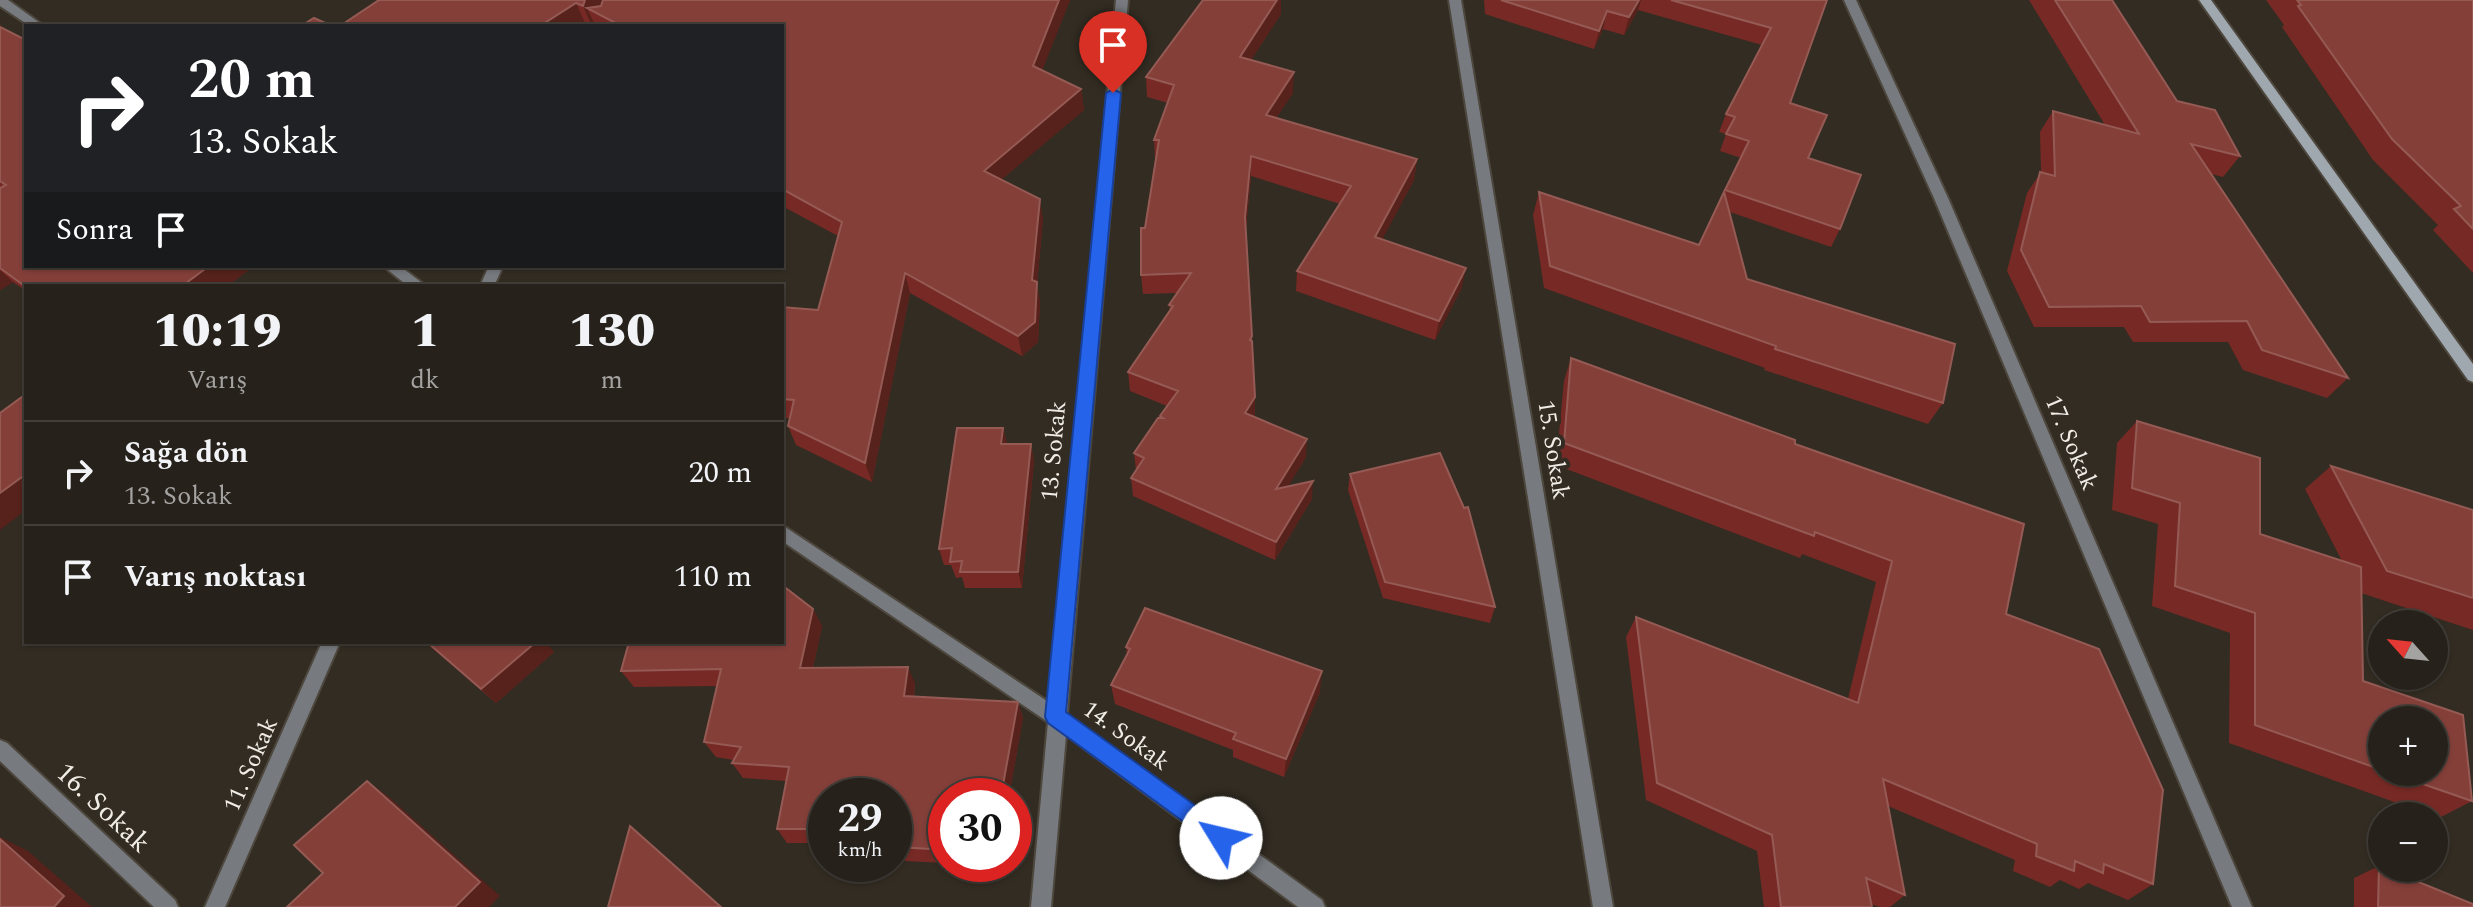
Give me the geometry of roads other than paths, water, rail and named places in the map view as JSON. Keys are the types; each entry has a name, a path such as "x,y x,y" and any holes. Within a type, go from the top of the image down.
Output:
{"street":[{"path":"0,0 35,24"},
{"name":"13. Sokak","path":"1041,907 1122,0"},
{"name":"15. Sokak","path":"1455,0 1603,907"},
{"name":"17. Sokak","path":"1850,0 1941,198 2242,907"},
{"path":"2205,0 2473,376"},
{"path":"393,268 416,284"},
{"name":"14. Sokak","path":"784,533 1056,717 1315,907"},
{"name":"11. Sokak","path":"215,907 330,644"},
{"name":"16. Sokak","path":"0,749 168,907"}]}
